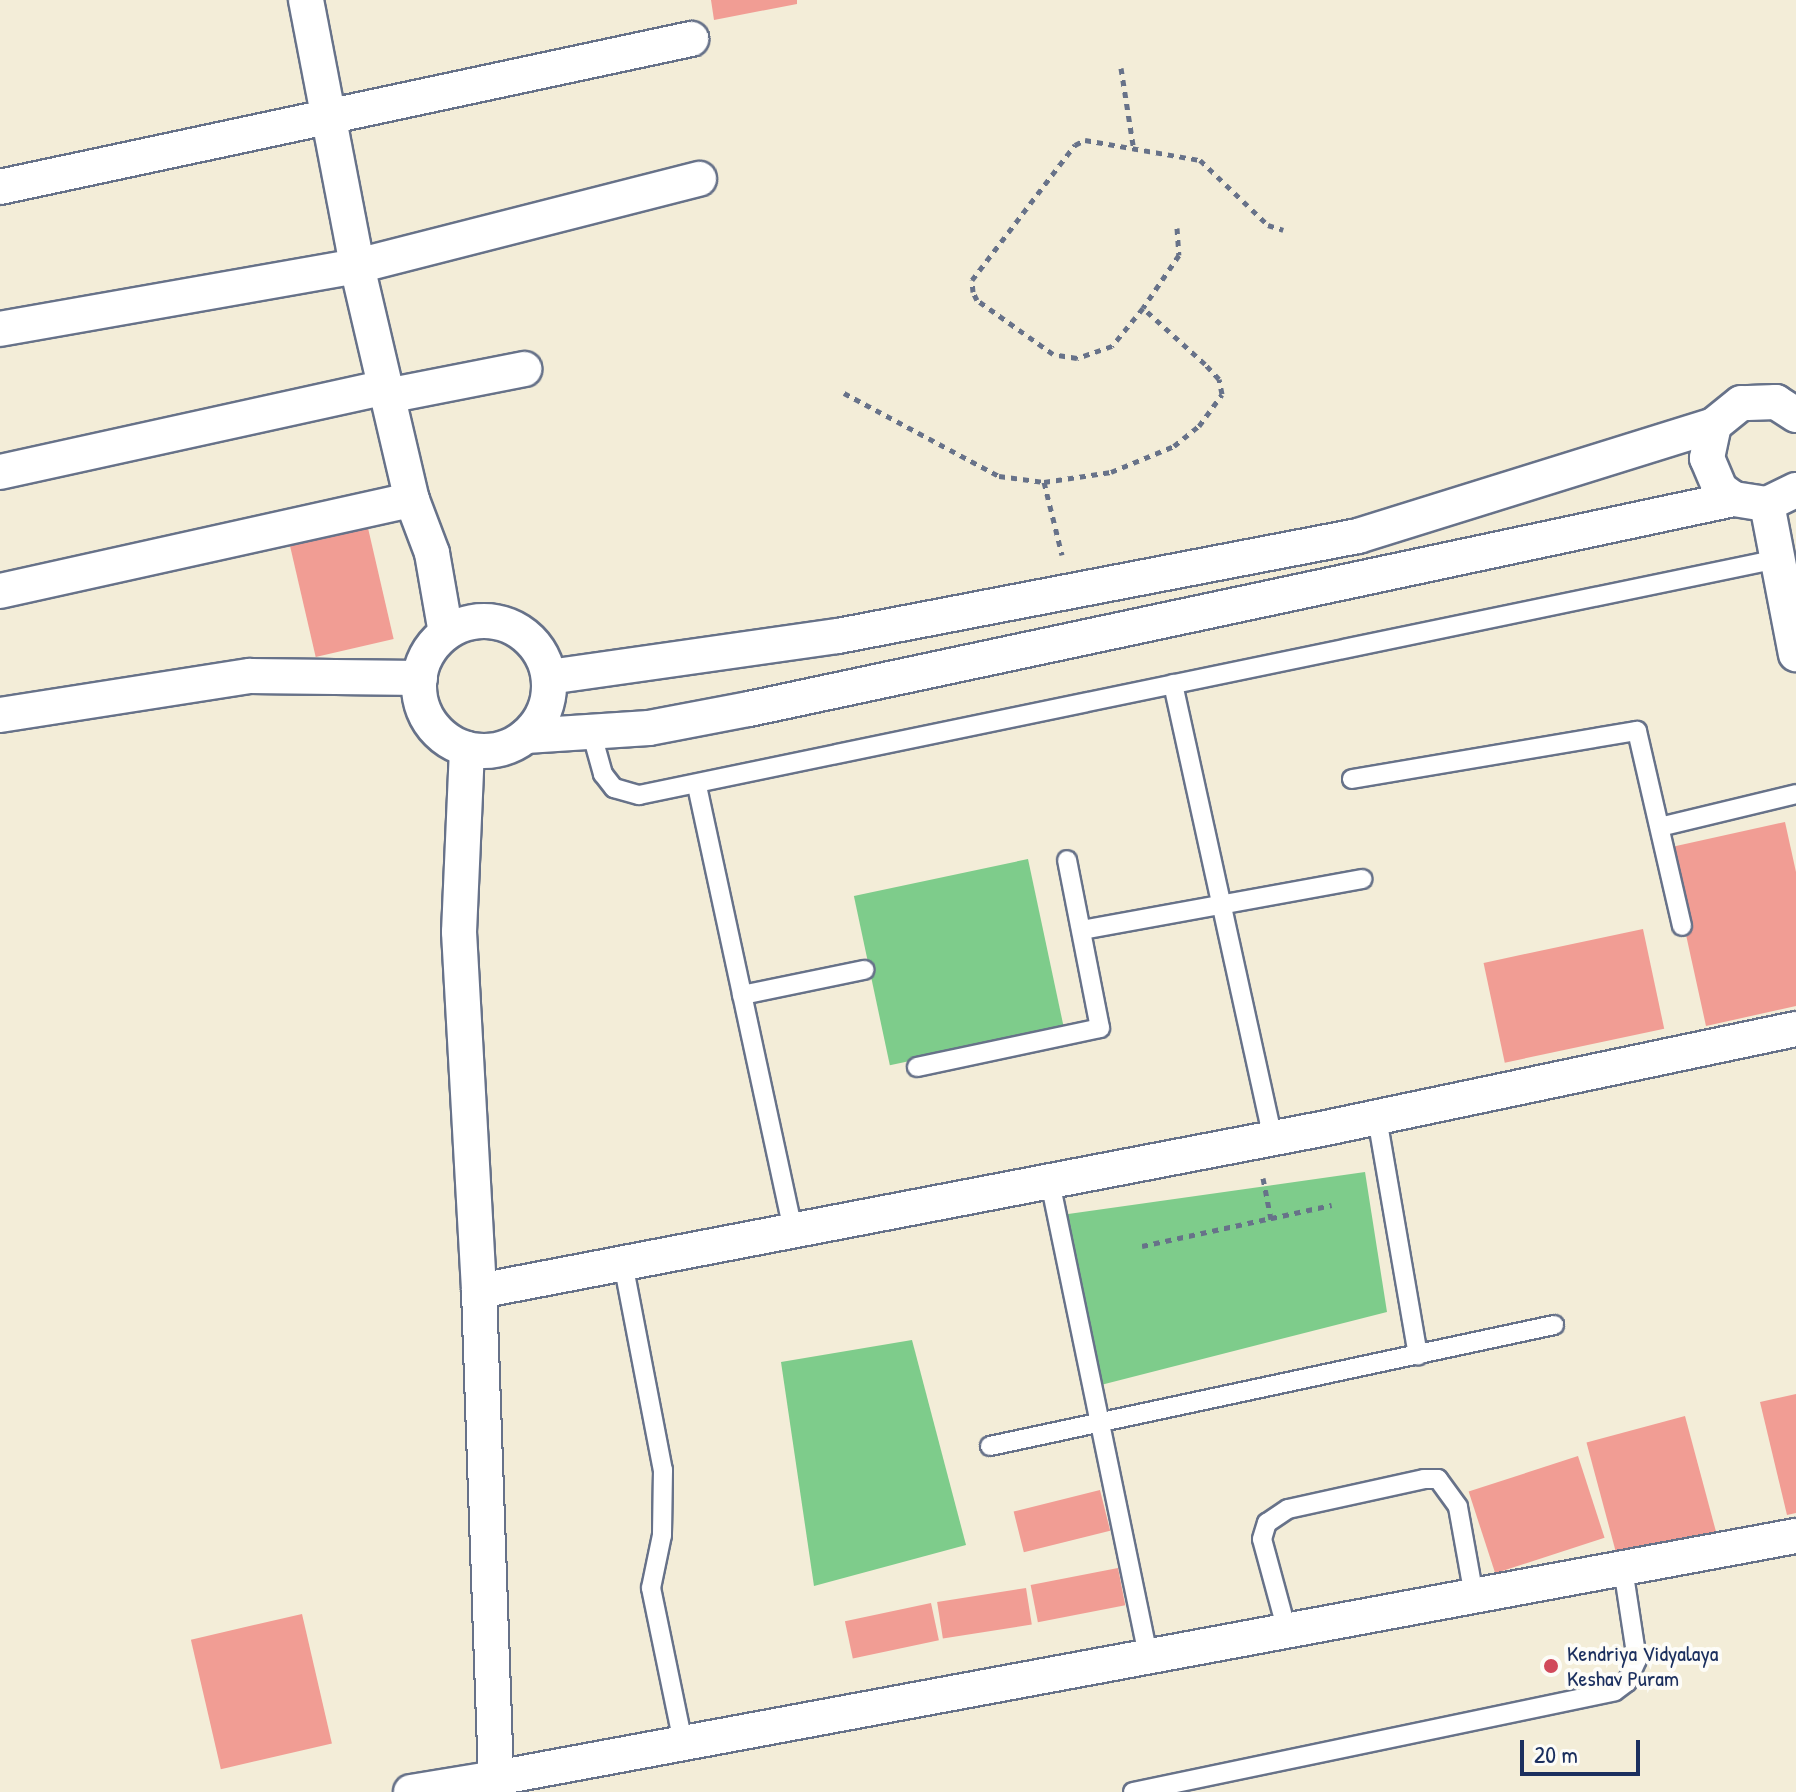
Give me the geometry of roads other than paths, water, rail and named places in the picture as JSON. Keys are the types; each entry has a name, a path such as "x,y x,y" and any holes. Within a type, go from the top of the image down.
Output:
{"street":[{"path":"306,0 357,266 412,500 432,553 446,633"},
{"path":"0,187 691,39"},
{"path":"0,329 357,266 699,179"},
{"path":"0,472 386,392 524,369"},
{"path":"549,677 838,636 1358,536 1714,425 1741,403 1776,402 1794,411"},
{"path":"1714,425 1707,458 1720,489 1766,498"},
{"path":"1766,498 1796,654"},
{"path":"526,736 649,728 749,709 1766,498"},
{"path":"0,591 412,500"},
{"path":"466,623 511,626 543,656 549,677 539,721 526,736 508,747 467,749 433,726 422,707 420,678 432,648 446,633 466,623"},
{"path":"0,715 250,676 420,678"},
{"path":"467,749 459,932 479,1291 496,1778"},
{"path":"479,1291 1377,1118 1796,1029"},
{"path":"411,1792 1796,1536"}],"lane":[{"path":"591,731 603,774 623,795 697,786 1778,559"},
{"path":"1173,684 1218,905 1273,1138"},
{"path":"1352,779 1637,731 1682,926"},
{"path":"697,786 793,1230"},
{"path":"1660,827 1796,794"},
{"path":"917,1067 1100,1028 1067,860"},
{"path":"1082,930 1362,879"},
{"path":"742,995 864,970"},
{"path":"1377,1118 1418,1355"},
{"path":"1050,1182 1103,1422 1148,1657"},
{"path":"623,1263 663,1470 662,1535 651,1588 683,1743"},
{"path":"990,1446 1554,1325"},
{"path":"1287,1631 1262,1539 1267,1523 1288,1509 1424,1479 1438,1479 1458,1507 1474,1596"},
{"path":"1133,1792 1615,1691 1627,1682 1637,1660 1623,1568"}],"place":[{"name":"Kendriya Vidyalaya Keshav Puram","path":"1551,1666"}]}
